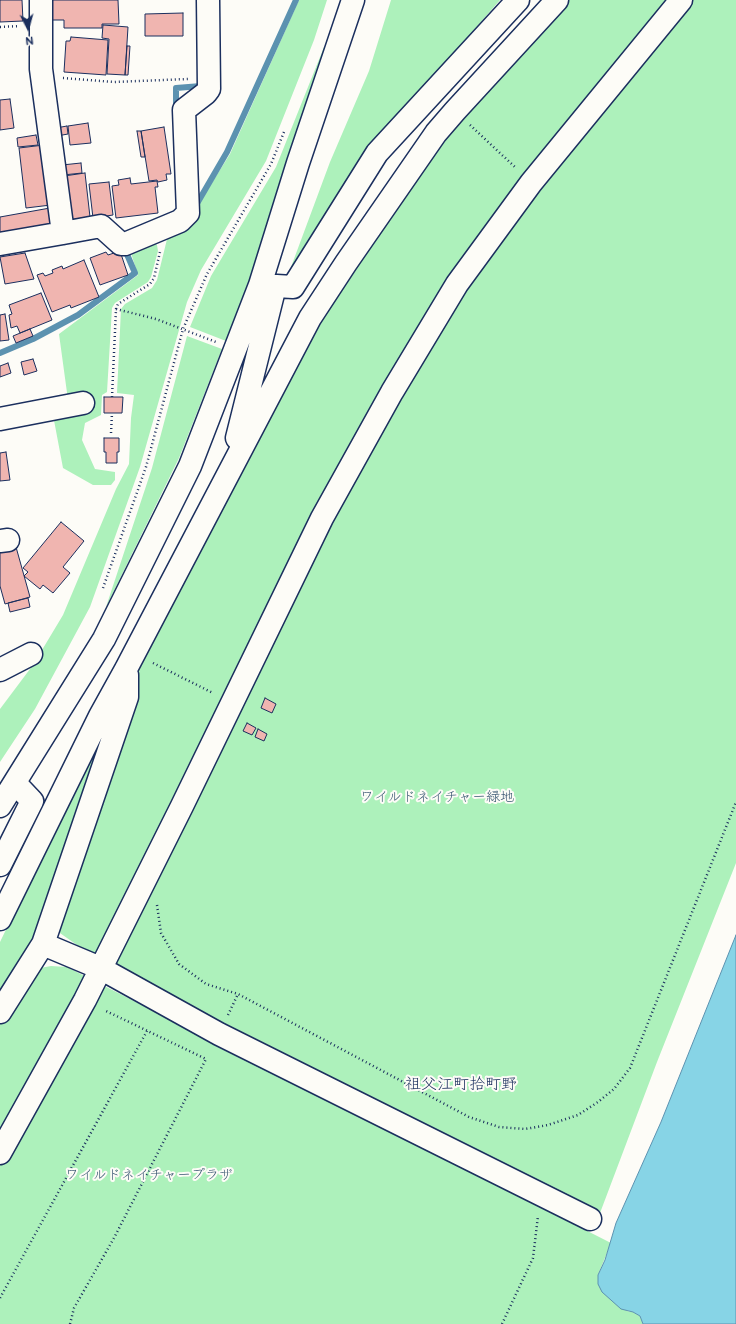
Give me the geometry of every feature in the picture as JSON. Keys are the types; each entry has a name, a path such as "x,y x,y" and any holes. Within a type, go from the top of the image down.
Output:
{"street":[{"path":"41,0 42,77 64,233"},
{"path":"0,244 100,226 121,244 125,244 180,221 188,213 184,110 209,89 208,0"},
{"path":"228,472 267,286 298,163 353,0"},
{"path":"267,286 293,287 377,153 518,0"},
{"path":"0,919 100,716 310,318 346,263 436,133 557,0"},
{"path":"0,1153 85,1000 233,702 322,518 392,392 457,284 531,183 681,0"},
{"path":"0,806 104,639 190,466 267,286"},
{"path":"0,419 83,403"},
{"path":"0,670 31,654"},
{"path":"0,1012 43,944 127,697 126,669"},
{"path":"0,865 32,800 15,783"},
{"path":"43,944 100,968 219,1034 590,1219"}],"path":[{"path":"42,77 114,82 209,78"},
{"path":"101,594 146,467 183,329 207,274 271,164 286,127"},
{"path":"480,134 531,183"},
{"path":"112,397 116,309 118,304 150,284 154,278 167,227"},
{"path":"116,309 156,320 218,342"},
{"path":"111,434 112,413"},
{"path":"172,672 233,702"},
{"path":"156,901 161,934 179,964 206,984 238,994 470,1118 499,1127 525,1129 540,1127 578,1115 598,1102 614,1089 630,1068 736,802"},
{"path":"70,1324 74,1308 114,1238 206,1059 85,1000"},
{"path":"0,1298 147,1031"},
{"path":"502,1324 533,1258 540,1195"}],"green space":[{"path":"299,0 327,0 314,40 266,161 201,270 187,302 140,467 90,607 35,709 0,762 0,709 33,665 63,615 116,489 129,464 131,418 134,395 117,393 121,309 125,304 152,288 157,280 169,231 193,213 230,154"},
{"path":"391,0 500,0 373,146 296,270 291,267 330,162 369,71"},
{"name":"ワイルドネイチャー緑地","path":"565,0 736,0 736,863 657,1062 600,1213 541,1186 97,959 57,931 136,657 314,321 442,134"},
{"path":"324,47 328,47 250,280 226,341 190,327 211,276 276,167"},
{"path":"153,242 157,245 158,251 151,277 148,282 115,303 112,308 107,392 102,395 101,415 85,423 82,440 95,469 115,472 115,480 111,485 93,485 63,468 53,415 68,400 59,334 138,275 130,250"},
{"path":"187,336 222,349 179,458 106,607 152,468"},
{"path":"118,699 43,918 27,951 0,995 0,942"},
{"name":"ワイルドネイチャープラザ","path":"51,966 67,967 611,1243 598,1275 627,1311 633,1312 640,1316 643,1324 0,1324 0,1023 35,969"}],"water":[{"path":"736,935 736,1324 643,1324 640,1316 633,1312 621,1309 602,1292 598,1284 598,1275 605,1260 616,1223 661,1122"}],"building":[{"path":"0,0 22,0 23,21 0,22"},
{"path":"49,0 118,0 119,24 102,24 102,28 64,28 64,20 49,20"},
{"path":"183,13 183,36 145,36 145,14"},
{"path":"103,25 128,27 125,75 107,74 109,39 102,38"},
{"path":"71,37 108,40 106,75 64,72 66,41 70,41"},
{"path":"127,46 130,46 128,75 125,75"},
{"path":"10,99 14,128 0,130 0,100"},
{"path":"88,123 91,143 70,145 68,126"},
{"path":"67,126 68,134 57,136 56,128"},
{"path":"164,127 171,174 166,174 167,180 158,182 157,180 149,181 141,131"},
{"path":"137,131 141,131 145,157 141,157"},
{"path":"36,135 38,145 18,147 17,138"},
{"path":"44,145 51,205 26,208 19,148"},
{"path":"81,163 82,173 63,175 62,165"},
{"path":"85,173 90,217 69,220 64,176"},
{"path":"130,178 131,184 157,181 158,187 155,187 158,213 116,218 112,186 119,185 118,180"},
{"path":"109,182 113,215 93,218 89,184"},
{"path":"50,208 53,226 0,235 0,217"},
{"path":"120,251 128,275 100,285 90,258 106,252 108,255"},
{"path":"25,253 34,279 5,284 0,257"},
{"path":"84,260 99,297 71,308 70,305 52,312 37,275 43,273 45,276 53,273 52,270 62,266 63,269"},
{"path":"41,293 52,320 20,333 17,326 11,328 9,315 12,314 9,305"},
{"path":"5,314 9,340 0,341 0,315"},
{"path":"30,329 33,336 16,343 13,336"},
{"path":"33,359 37,371 24,375 21,362"},
{"path":"8,363 11,373 0,377 0,366"},
{"path":"104,397 123,397 122,413 104,413"},
{"path":"104,438 119,438 117,463 106,463"},
{"path":"6,452 10,480 0,481 0,453"},
{"path":"61,522 84,541 63,567 70,573 53,593 43,585 40,589 24,576 28,572 23,568"},
{"path":"16,547 30,597 5,604 0,586 0,552"},
{"path":"28,598 30,607 10,612 8,603"},
{"path":"265,698 276,704 272,713 261,708"},
{"path":"247,723 256,728 252,735 243,731"},
{"path":"258,729 267,734 264,741 255,737"}],"waterway":[{"path":"195,207 227,152 296,0"},
{"path":"176,111 176,88 201,86"},
{"path":"0,353 33,339 78,315 135,273 126,252"}],"district":[{"name":"祖父江町拾町野","path":"461,1085"}]}
